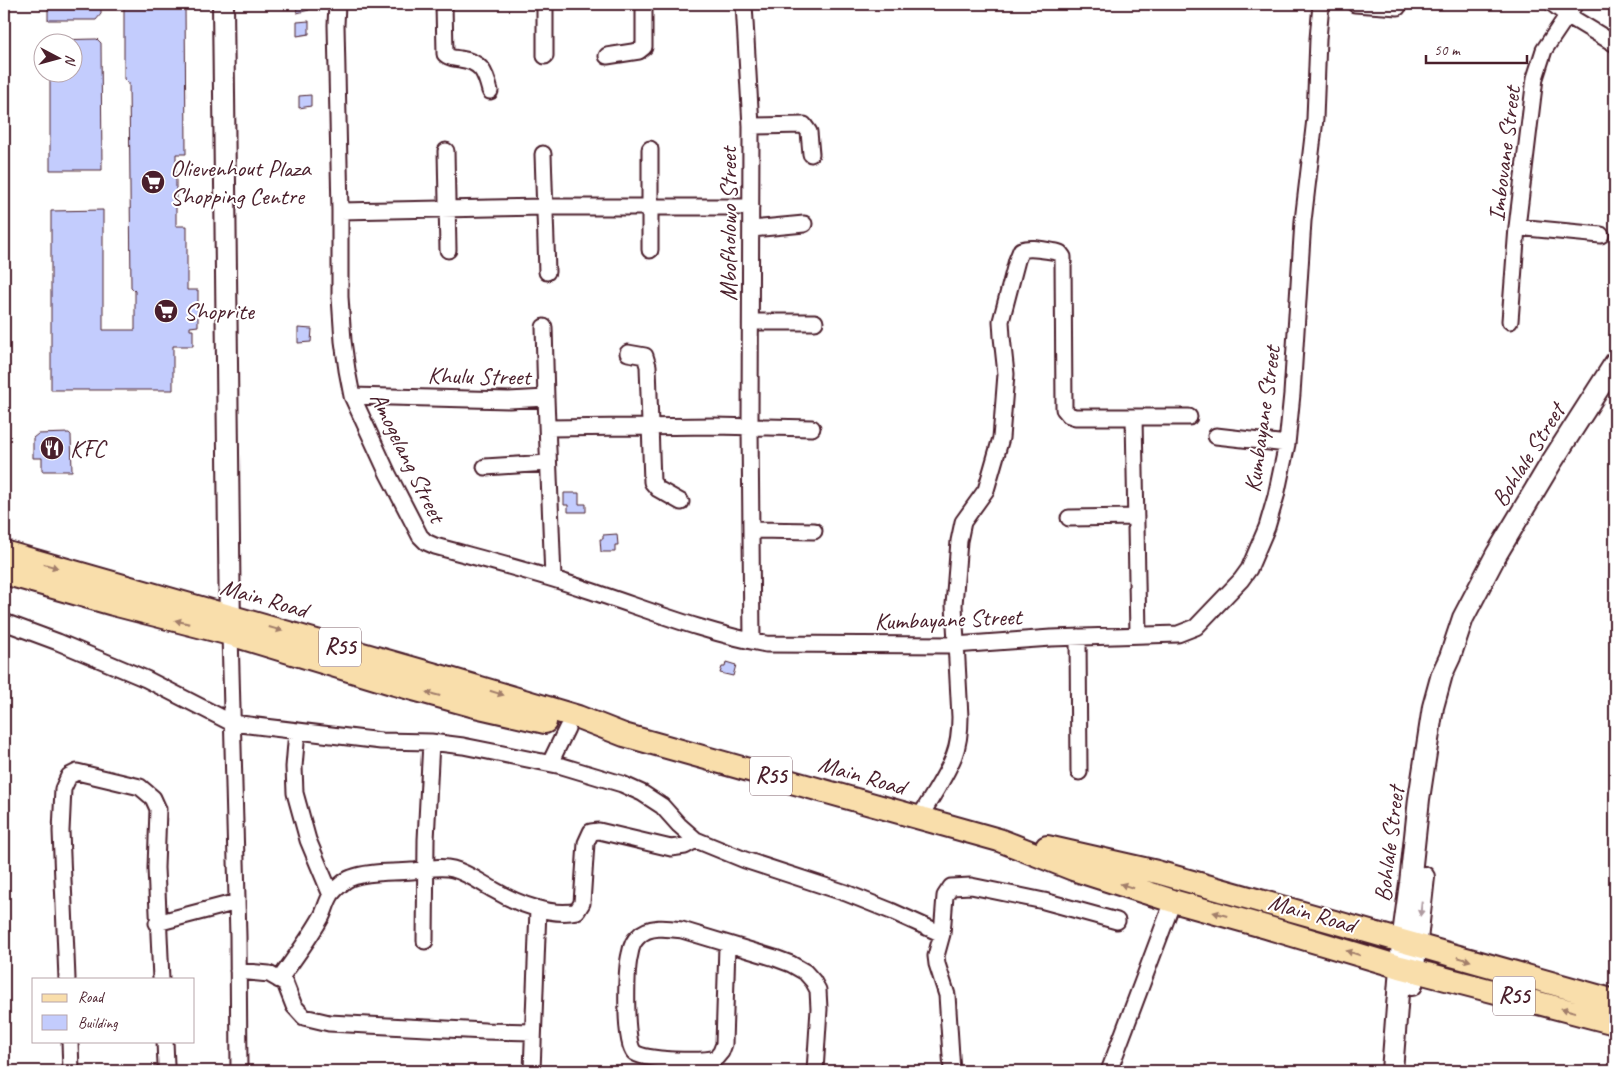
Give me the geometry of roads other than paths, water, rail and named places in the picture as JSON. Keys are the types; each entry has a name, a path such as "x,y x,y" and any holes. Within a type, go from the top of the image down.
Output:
{"main road":[{"name":"Main Road","path":"4,552 229,625 405,687 567,728 595,734 624,735"},
{"name":"Main Road","path":"4,573 112,604 229,625 568,714 624,735 999,840 1073,869 1173,901 1266,926 1407,968 1615,1023"},
{"name":"Main Road","path":"999,840 1038,845 1158,872 1615,1001"}],"street":[{"path":"223,4 229,625 237,902 239,1071"},
{"name":"Amogelang Street","path":"337,4 340,297 343,341 352,396 388,474 420,536 426,542 435,546 553,578 752,642 799,644"},
{"path":"444,4 445,54 448,57 469,60 480,66 490,91"},
{"path":"545,4 545,56"},
{"path":"607,56 639,51 644,47 644,4"},
{"name":"Mbofholowo Street","path":"744,4 751,126 750,427 752,642"},
{"name":"Kumbayane Street","path":"799,644 955,645 1138,634 1178,634 1196,628 1241,580 1267,527 1287,444 1303,221 1316,120 1321,4"},
{"path":"1355,4 1398,7"},
{"path":"1553,4 1571,9 1615,44"},
{"name":"Imbovane Street","path":"1510,321 1518,227 1535,78 1544,50 1571,9"},
{"name":"Mbofholowo Street","path":"751,126 804,125 809,132 811,154"},
{"path":"650,149 650,250"},
{"path":"446,151 448,250"},
{"path":"543,154 547,272"},
{"path":"340,211 545,207 751,208"},
{"path":"752,229 804,224"},
{"path":"1518,227 1601,235"},
{"path":"919,818 948,769 955,754 959,734 960,716 954,605 959,541 964,522 986,490 1001,438 1006,374 1001,321 1017,260 1022,250 1028,248 1057,252 1062,257 1064,409 1069,415 1189,417"},
{"name":"Mbofholowo Street","path":"751,322 815,322"},
{"path":"544,327 546,398"},
{"path":"628,353 642,354 648,366 652,482 658,489 681,502"},
{"name":"Bohlale Street","path":"1392,1071 1407,968 1410,883 1418,799 1432,707 1442,674 1450,657 1463,618 1496,555 1551,463 1615,363"},
{"name":"Khulu Street","path":"352,396 509,400 546,398 553,578"},
{"path":"1134,417 1138,634"},
{"path":"548,428 650,426 812,428"},
{"path":"1216,436 1287,444"},
{"path":"484,467 548,463"},
{"path":"1069,518 1136,517"},
{"path":"751,530 814,531"},
{"path":"4,622 58,642 146,679 232,723 381,740 431,742 488,750 550,763 622,784 642,793 662,806 696,840 745,860 846,893 942,934"},
{"path":"1078,637 1079,772"},
{"path":"550,763 567,728"},
{"path":"297,731 294,767 295,792 308,840 331,895"},
{"path":"425,941 425,869 431,742"},
{"path":"67,978 61,831 63,789 69,776 77,772 140,787 153,798 158,809 156,868 161,978"},
{"path":"279,980 306,943 323,914 331,895 350,878 436,866 470,875 495,891 518,902 538,909 569,913 577,911 582,903 586,843 591,832 599,831 671,848 685,846 696,840"},
{"path":"952,1071 947,995 936,956 942,934 945,896 951,887 971,886 998,891 1044,901 1117,921"},
{"path":"1109,1071 1173,901"},
{"path":"157,923 237,902"},
{"path":"532,1071 538,909"},
{"path":"727,945 724,1044 716,1058 698,1061 648,1057 632,1051 629,1043 628,1028 628,971 633,944 639,935 653,929 667,928 682,930 791,964 805,972 818,990 815,1071"},
{"name":"Bohlale Street","path":"1405,1071 1407,968"},
{"path":"238,971 268,974 285,983 294,1006 304,1017 329,1023 532,1032"},
{"path":"70,1042 71,1071"},
{"path":"165,1042 166,1065"}],"place":[{"name":"Olievenhout Plaza Shopping Centre","path":"153,182"},
{"name":"Shoprite","path":"166,311"},
{"name":"KFC","path":"52,448"}]}
